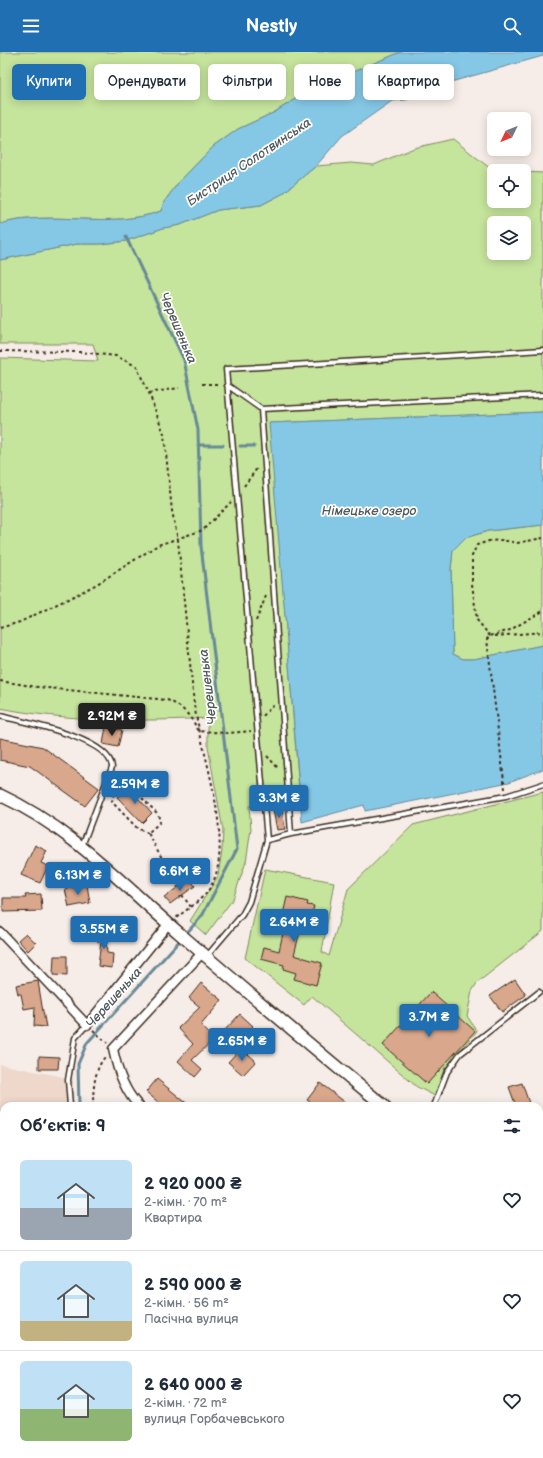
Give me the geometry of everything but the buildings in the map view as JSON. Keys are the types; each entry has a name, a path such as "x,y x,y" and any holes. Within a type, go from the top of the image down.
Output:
{"street":[{"path":"0,795 44,819 82,846 258,1002 379,1102"},
{"path":"0,932 89,1027 169,923"},
{"path":"136,1102 124,1084 117,1068 113,1049 205,954"}],"lane":[{"path":"205,954 242,915 249,902 267,840 255,724 226,369 543,350"},
{"path":"227,385 261,409 543,395"},
{"path":"261,409 291,834"},
{"path":"0,716 63,731 92,745 108,756 112,761 112,767 82,846"},
{"path":"267,840 291,834 506,796 543,784"},
{"path":"436,1102 447,1072 460,1054 539,992"},
{"path":"70,1102 68,1080 75,1038 89,1027"}],"path":[{"path":"0,351 80,352 116,356 136,366 149,393 164,434 172,511 178,540 198,731"},
{"path":"202,384 227,385"},
{"path":"149,393 179,388"},
{"path":"0,628 20,622 97,584 158,545 178,540 203,530"},
{"path":"490,636 478,620 472,584 472,556 477,545 489,541 502,540 517,543 543,538"},
{"path":"249,639 273,580"},
{"path":"505,790 487,639 490,636 510,630 543,611"},
{"path":"490,636 543,632"},
{"path":"0,681 38,687 167,700 182,707 190,715 198,731 212,778 220,833 215,877 207,892 169,923"},
{"path":"255,724 281,697"},
{"path":"198,731 215,733 256,731"},
{"path":"257,745 287,778"},
{"path":"148,833 160,822 158,814 126,782 113,796 112,802 138,829 148,833 178,887"},
{"path":"182,895 190,906"},
{"path":"89,1027 113,1049 103,1059 99,1070 93,1090 94,1102"}],"shaded area":[{"path":"0,1064 73,1079 74,1102 0,1102"}],"green space":[{"path":"0,52 401,52 372,64 363,64 363,68 355,71 355,64 294,64 294,100 275,112 238,129 213,147 178,183 164,202 161,211 122,219 101,220 40,218 0,224"},
{"path":"453,139 487,166 487,208 531,208 531,172 543,173 543,412 270,423 300,803 249,806 251,829 246,862 233,899 206,935 190,921 218,876 222,850 223,830 208,747 208,718 130,720 77,718 50,716 0,708 0,358 98,361 93,344 0,344 0,260 77,244 101,244 126,241 163,228 180,225 218,210 261,205 282,194 316,166 351,163 374,165 414,148"},
{"path":"543,525 543,645 474,659 463,659 453,654 451,569 453,550 465,538 488,531"},
{"path":"543,792 543,931 477,983 472,991 467,1016 477,1031 444,1069 435,1096 417,1087 312,996 304,1005 245,958 265,869 334,882 322,952 329,956 348,889 413,825"}],"water":[{"path":"401,52 543,52 543,56 454,81 454,64 372,64"},
{"name":"Бистриця Солотвинська","path":"363,68 363,100 406,100 392,101 342,136 316,166 282,194 261,205 218,210 180,225 163,228 126,241 101,244 77,244 0,260 0,224 40,218 101,220 122,219 161,211 164,202 178,183 213,147 238,129 275,112 294,100 355,100 355,71"},
{"name":"Німецьке озеро","path":"543,412 543,525 488,531 465,538 453,550 451,569 453,654 463,659 474,659 543,645 543,769 509,782 365,811 364,805 302,822 269,423"}],"waterway":[{"name":"Черешенька","path":"79,1102 78,1064 87,1043 202,916 237,849 201,546 198,430 184,360 126,237"},
{"path":"198,445 223,445"},
{"path":"240,446 254,446"}]}
